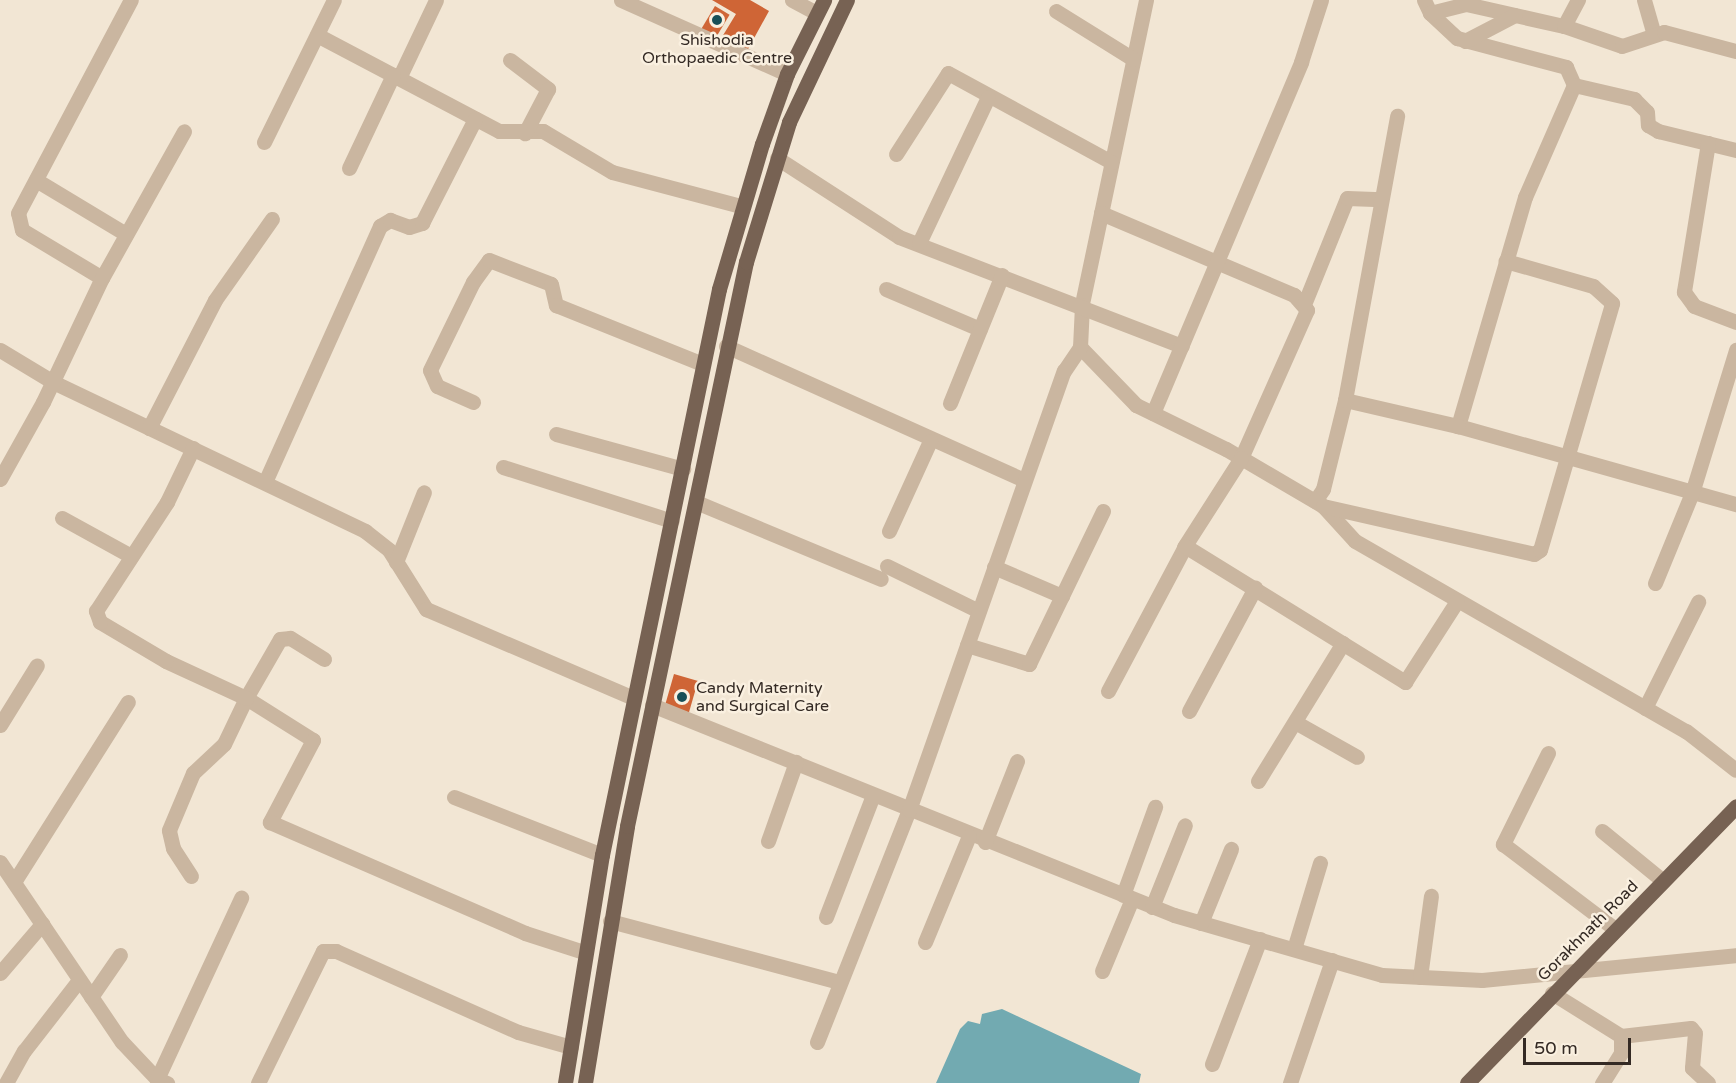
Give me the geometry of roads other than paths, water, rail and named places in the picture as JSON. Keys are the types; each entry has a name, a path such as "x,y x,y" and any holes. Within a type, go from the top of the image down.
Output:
{"main road":[{"path":"585,1083 610,921 726,346 777,158 847,0"},
{"path":"565,1083 584,952 602,855 703,364 741,206 787,74 820,7"},
{"name":"Gorakhnath Road","path":"1467,1083 1736,806"}],"street":[{"path":"102,278 22,230 18,213 131,0"},
{"path":"264,142 333,0"},
{"path":"350,168 435,0"},
{"path":"621,0 787,74"},
{"path":"792,0 820,7"},
{"path":"816,1042 909,810 1064,371 1080,347 1082,305 1146,0"},
{"path":"1153,413 1301,62 1321,0"},
{"path":"1564,26 1578,0"},
{"path":"1644,0 1654,34"},
{"path":"1425,3 1466,4 1564,26 1627,46 1654,34 1665,32 1736,51"},
{"path":"1425,3 1465,41 1566,67 1574,85 1525,196 1458,426"},
{"path":"1056,11 1133,59"},
{"path":"1465,41 1515,15"},
{"path":"317,35 475,119 509,134 543,131 612,172 741,206"},
{"path":"510,60 548,89 525,133"},
{"path":"896,154 946,74 1111,162"},
{"path":"1574,85 1634,99 1647,112 1648,125 1736,150"},
{"path":"919,243 988,97"},
{"path":"1319,504 1345,400 1396,116"},
{"path":"265,482 380,226 390,220 410,227 422,222 475,119"},
{"path":"0,479 53,382 102,278 184,131"},
{"path":"1708,143 1684,292 1694,306 1736,322"},
{"path":"777,158 880,228 1182,346"},
{"path":"36,180 126,234"},
{"path":"1107,691 1184,547 1242,458 1307,310 1305,302 1347,198 1381,199"},
{"path":"1101,213 1305,302"},
{"path":"149,428 215,300 272,219"},
{"path":"473,402 437,386 430,370 473,282 489,261 551,284 556,305 703,364"},
{"path":"1319,504 1534,554 1540,550 1571,458 1612,303 1593,286 1506,261"},
{"path":"950,403 1002,275"},
{"path":"886,289 980,329"},
{"path":"726,346 930,441 1024,480"},
{"path":"1080,347 1136,405 1242,458 1319,504 1355,541 1686,731 1736,770"},
{"path":"0,350 53,382 366,531 396,562 426,609 634,698"},
{"path":"1655,583 1692,493 1736,350"},
{"path":"1345,400 1458,426 1736,504"},
{"path":"556,434 682,469"},
{"path":"889,531 930,441"},
{"path":"193,448 167,502 96,617 166,661 246,698 314,740 270,822 525,933 584,952"},
{"path":"503,467 672,521"},
{"path":"396,562 424,492"},
{"path":"696,502 979,611"},
{"path":"967,645 1029,664 1103,511"},
{"path":"62,518 132,556"},
{"path":"1184,547 1255,588 1405,682 1457,601"},
{"path":"994,567 1062,596"},
{"path":"1189,711 1255,588"},
{"path":"1645,708 1698,602"},
{"path":"191,876 173,848 169,830 193,773 224,744 246,698 280,639 290,638 324,658"},
{"path":"1258,781 1343,643"},
{"path":"0,725 38,665"},
{"path":"14,882 128,702"},
{"path":"652,705 796,762 969,836 1152,907 1382,975 1482,980 1571,974 1736,955"},
{"path":"1295,722 1357,757"},
{"path":"1548,753 1503,844 1615,929"},
{"path":"985,842 1017,761"},
{"path":"768,841 796,762"},
{"path":"826,916 873,795"},
{"path":"454,797 602,855"},
{"path":"1102,971 1155,807"},
{"path":"1152,907 1185,825"},
{"path":"1602,831 1663,881"},
{"path":"925,942 969,836"},
{"path":"1201,923 1231,849"},
{"path":"1294,949 1320,863"},
{"path":"1,864 122,1042 162,1081 242,898"},
{"path":"1420,977 1431,896"},
{"path":"610,921 840,982"},
{"path":"0,973 42,924"},
{"path":"1212,1064 1260,939"},
{"path":"258,1083 323,951 336,951 518,1032 571,1047"},
{"path":"91,997 120,955"},
{"path":"1290,1083 1332,960"},
{"path":"6,1083 24,1051 79,980"},
{"path":"1552,993 1621,1036 1691,1028 1695,1033 1692,1068 1708,1083"},
{"path":"1602,1083 1621,1053 1621,1036"}],"water":[{"path":"1002,1009 1141,1074 1139,1083 936,1083 960,1029 968,1021 980,1024 982,1014"}],"place":[{"name":"Shishodia Orthopaedic Centre","path":"717,20"},
{"name":"Candy Maternity and Surgical Care","path":"682,697"}]}
